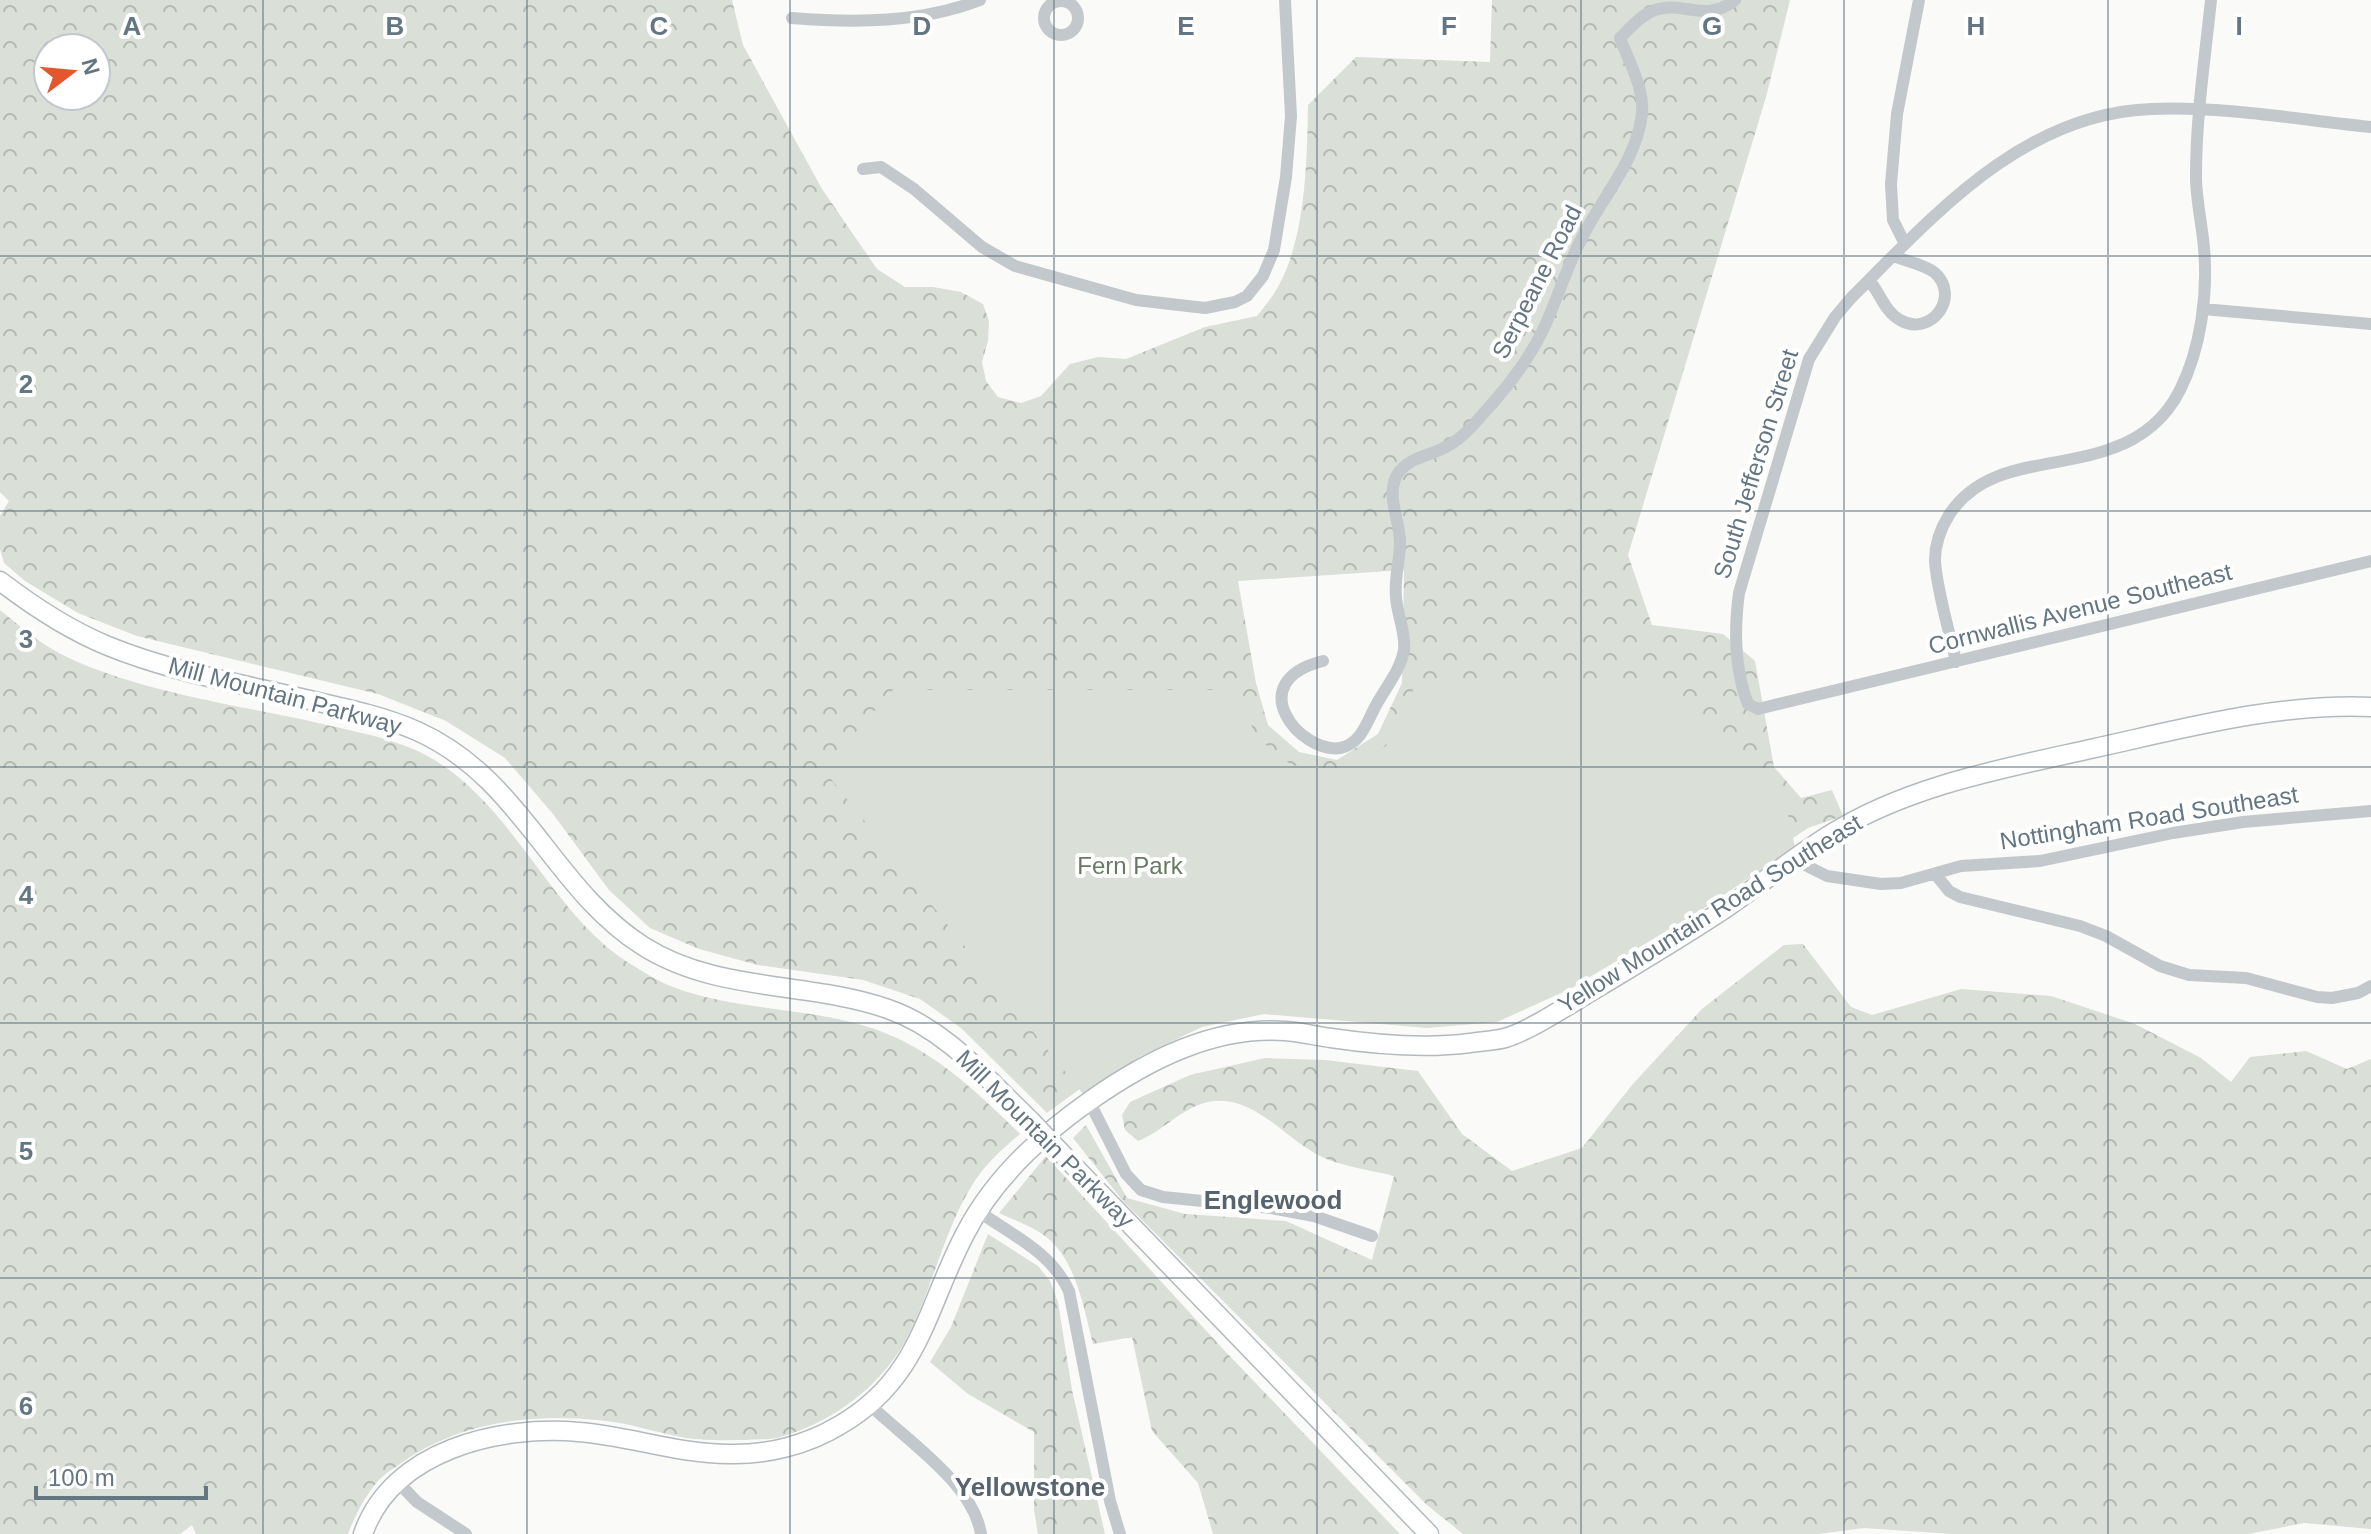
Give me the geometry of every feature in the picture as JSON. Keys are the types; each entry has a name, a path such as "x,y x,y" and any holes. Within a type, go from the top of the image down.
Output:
{"street":[{"path":"792,18 895,19 920,16 980,0"},
{"path":"863,169 881,167 914,189 982,247 1015,266 1136,300 1205,308 1235,302 1256,287 1274,250 1287,171 1291,116 1284,29 1285,0"},
{"name":"Serpeane Road","path":"1323,661 1310,664 1288,677 1281,701 1286,714 1302,733 1326,747 1344,747 1360,737 1398,670 1404,647 1395,594 1400,540 1392,496 1394,481 1405,465 1439,451 1465,433 1516,374 1539,339 1583,235 1618,176 1639,130 1642,113 1639,85 1620,38 1653,10 1672,7 1707,12 1735,0"},
{"path":"1905,244 1893,220 1891,184 1897,114 1919,0"},
{"path":"1956,662 1935,562 1941,531 1952,510 1989,479 2007,471 2111,449 2148,430 2179,392 2190,363 2203,309 2205,258 2196,173 2211,0"},
{"name":"South Jefferson Street","path":"1800,700 1758,709 1748,704 1736,646 1739,593 1809,359 1835,317 1869,280 1967,186 1992,167 2042,138 2100,116 2152,109 2201,110 2371,127"},
{"path":"1869,280 1898,319 1920,324 1936,317 1945,294 1939,277 1931,270 1893,256"},
{"path":"2203,309 2371,324"},
{"name":"Cornwallis Avenue Southeast","path":"1800,700 2371,561"},
{"name":"Mill Mountain Parkway","path":"0,581 59,622 130,654 349,710 421,733 444,745 487,777 509,800 601,913 645,947 673,962 718,977 859,1000 913,1020 963,1054 1030,1120 1429,1534"},
{"name":"Yellow Mountain Road Southeast","path":"363,1534 374,1508 397,1481 426,1461 501,1436 539,1431 600,1434 713,1453 752,1454 820,1436 841,1425 888,1386 913,1352 965,1234 978,1211 1010,1169 1055,1127 1089,1101 1179,1049 1231,1034 1287,1031 1429,1048 1506,1038 1569,1005 1678,939 1798,856 1860,817 1891,803 2040,759 2223,720 2315,707 2371,707"},
{"name":"Nottingham Road Southeast","path":"1798,856 1805,865 1827,876 1881,884 1901,883 1961,866 2040,861 2173,833 2243,822 2371,811"},
{"path":"1936,875 1949,891 1960,897 2080,926 2160,966 2189,975 2246,978 2317,997 2347,996 2371,986"},
{"path":"1089,1101 1126,1174 1141,1190 1163,1197 1271,1208 1314,1216 1372,1236"},
{"path":"978,1211 1042,1254 1055,1266 1069,1291 1107,1487 1120,1534"},
{"path":"869,1404 963,1491 975,1512 981,1534"},
{"path":"397,1481 417,1502 466,1534"}],"green space":[{"path":"0,0 732,0 743,45 822,189 877,269 905,287 933,287 961,292 983,304 989,321 982,362 986,381 998,397 1021,403 1041,396 1070,364 1098,357 1126,359 1205,327 1257,316 1285,272 1299,226 1307,151 1308,105 1356,57 1490,62 1492,0 1790,0 1766,97 1628,555 1652,625 1723,634 1755,661 1774,767 1801,798 1832,790 1843,816 1808,828 1699,902 1222,1013 1092,1080 1047,1113 961,1028 920,999 863,980 758,965 699,949 650,928 609,890 553,814 505,758 446,721 378,694 137,636 78,613 25,581 4,563 0,549 0,516 9,501 0,492","holes":["1404,570 1402,683 1378,734 1337,760 1299,752 1268,725 1256,683 1238,581"]},
{"path":"0,610 60,653 97,670 158,689 365,734 413,749 446,768 475,792 597,938 643,972 667,985 699,995 833,1018 885,1033 923,1052 974,1090 1020,1134 987,1165 971,1187 953,1222 910,1332 886,1369 837,1412 818,1423 773,1439 694,1439 619,1423 571,1418 520,1420 470,1430 423,1449 383,1476 364,1500 348,1534 196,1534 192,1525 180,1534 0,1534"},
{"name":"Fern Park","path":"1414,689 1662,689 1785,801 1795,847 1703,909 1570,989 1497,1022 1427,1028 1264,1014 1202,1027 1141,1056 1083,1094 823,769 893,690 1240,690 1255,736 1291,765 1339,773 1386,746"},
{"path":"1803,944 1851,1007 1872,1015 1961,989 2051,996 2135,1024 2201,1058 2231,1082 2250,1057 2306,1051 2347,1069 2371,1059 2371,1529 2304,1523 2248,1534 1952,1534 1864,1528 1818,1534 1463,1534 1427,1505 1123,1201 1073,1138 1086,1125 1127,1198 1185,1214 1286,1221 1372,1260 1394,1176 1322,1157 1254,1111 1224,1101 1198,1105 1138,1141 1125,1130 1122,1115 1130,1102 1190,1075 1265,1058 1325,1060 1418,1071 1462,1134 1512,1171 1582,1148 1632,1085 1702,1009 1784,945"},
{"path":"1046,1156 1223,1349 1400,1534 1213,1534 1198,1483 1152,1431 1132,1337 1093,1344 1077,1286 1056,1246 1040,1232 999,1213"},
{"path":"988,1234 1038,1266 1050,1281 1058,1302 1072,1390 1105,1534 1038,1534 1034,1510 1034,1432 968,1394 930,1362 951,1327"}],"district":[{"name":"Englewood","path":"1273,1200"},
{"name":"Yellowstone","path":"1030,1487"}]}
